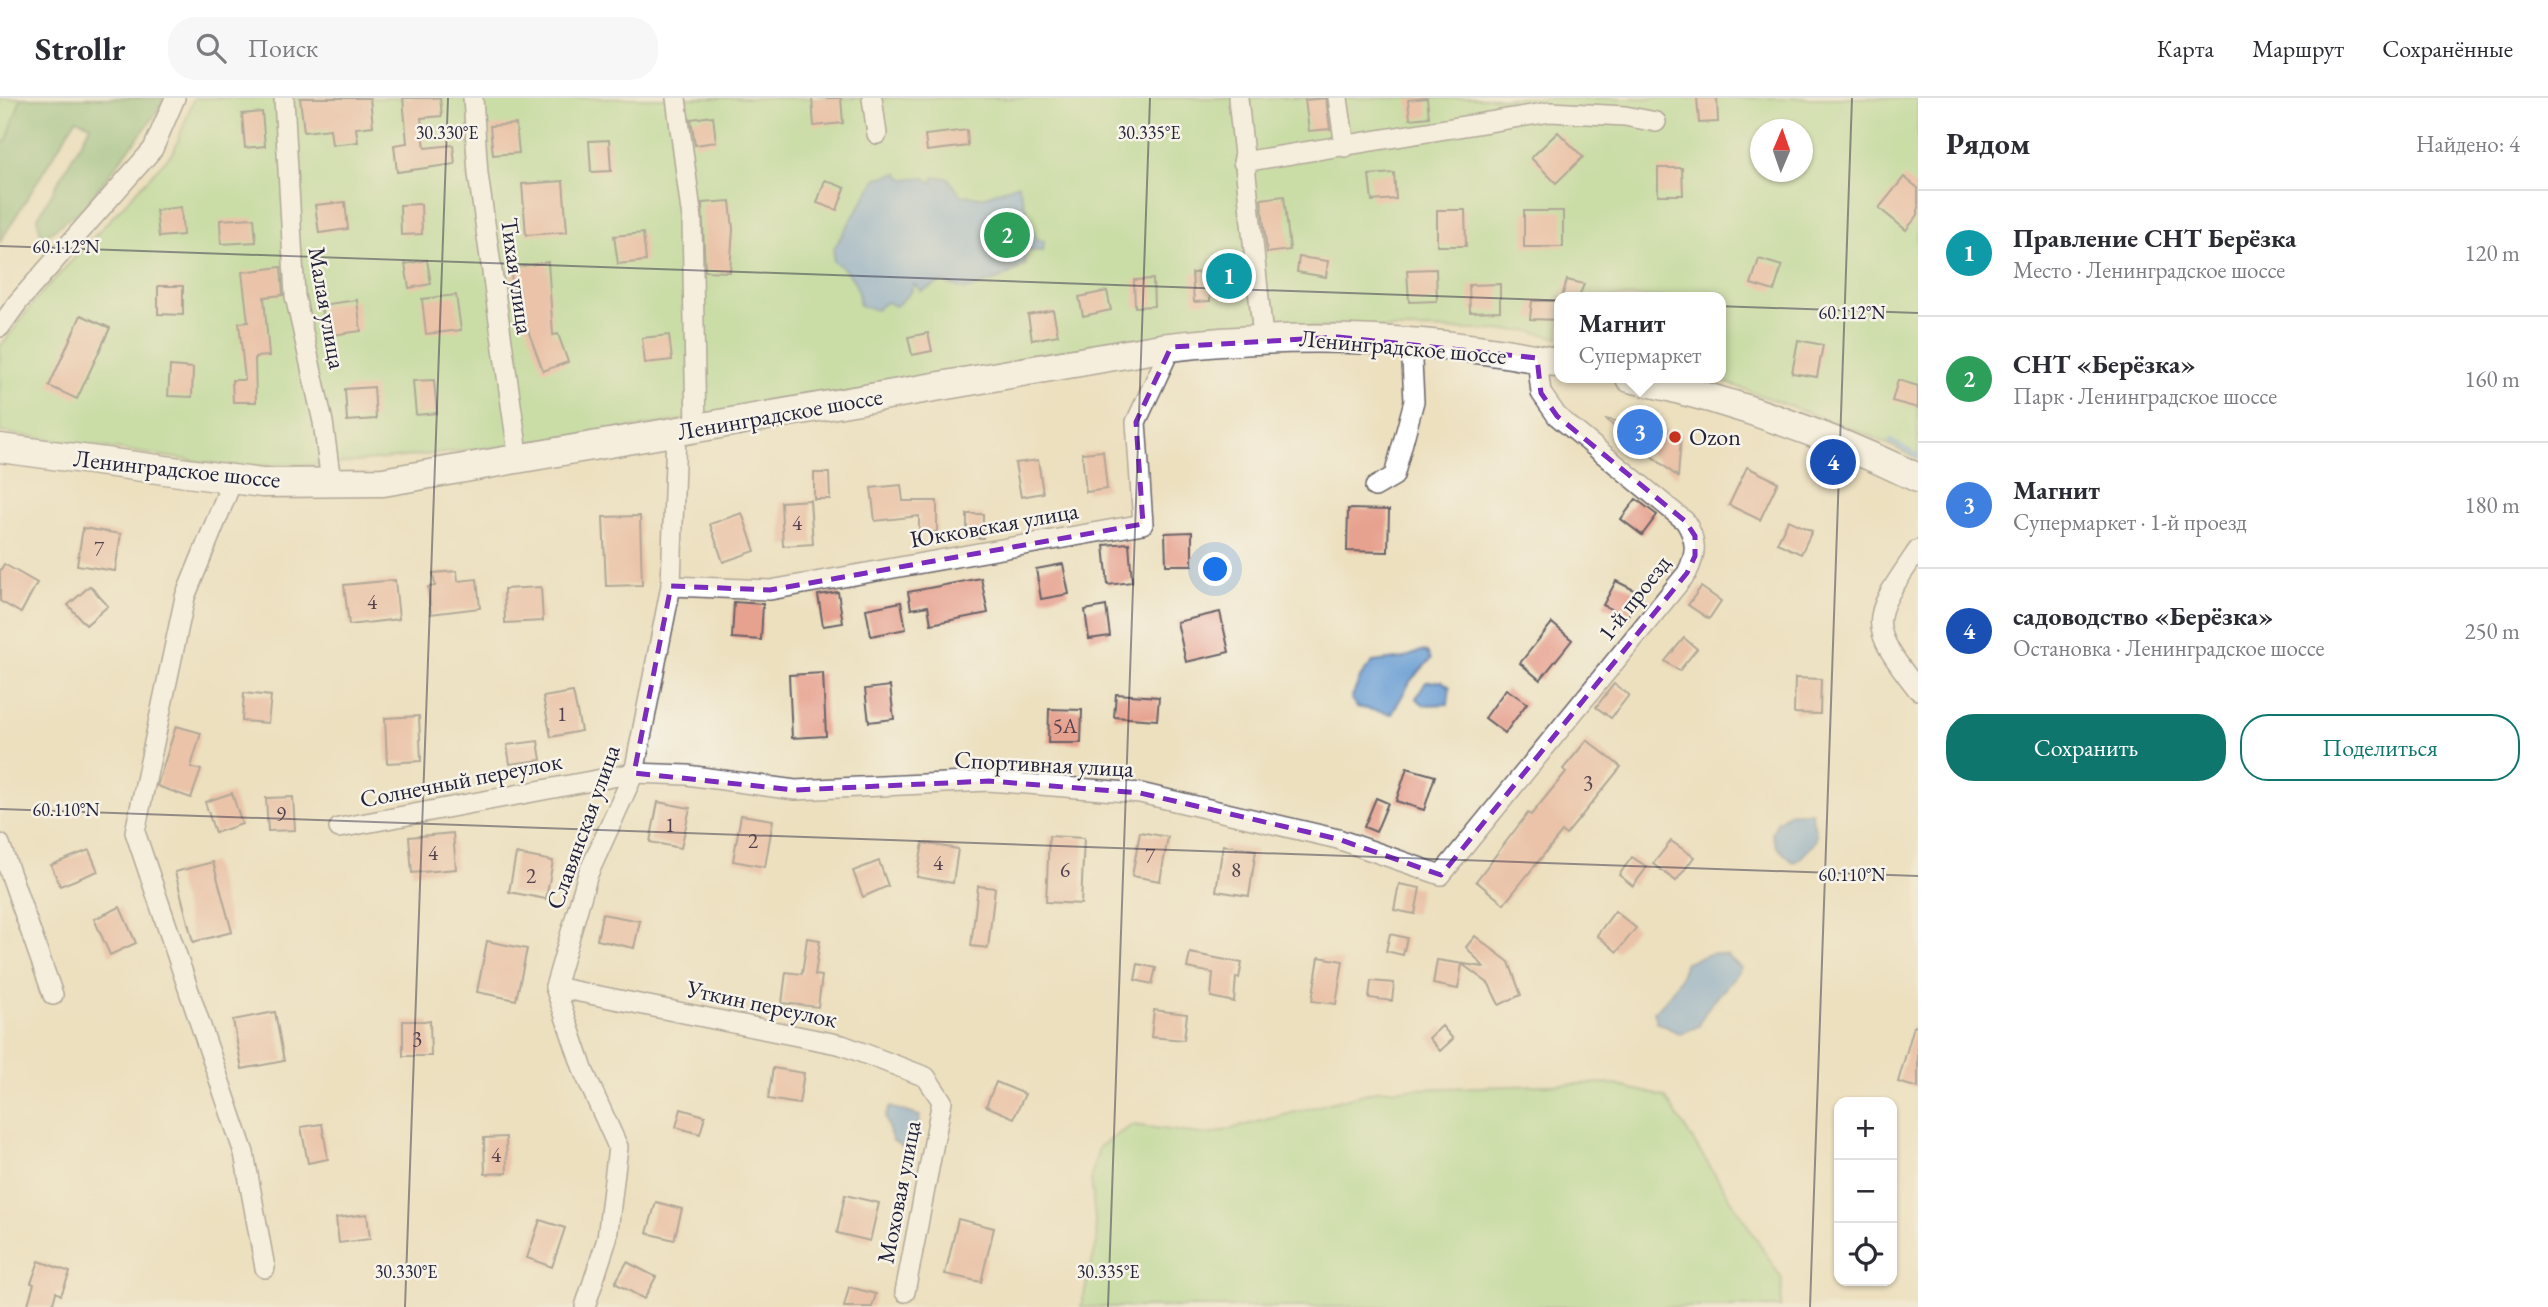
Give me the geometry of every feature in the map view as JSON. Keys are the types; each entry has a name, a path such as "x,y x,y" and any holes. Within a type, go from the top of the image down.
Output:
{"main road":[{"name":"Ленинградское шоссе","path":"0,448 262,483 383,482 1171,347 1263,337 1338,337 1411,342 1548,361"},
{"path":"1653,383 1691,391 1788,424 1918,478"}],"street":[{"path":"0,327 18,302 153,149 175,98"},
{"name":"Малая улица","path":"284,98 295,296 323,422 331,482"},
{"name":"Тихая улица","path":"473,98 478,174 519,460"},
{"name":"Славянская улица","path":"555,987 588,874 634,774 671,586 686,430 692,219 676,98"},
{"path":"872,98 877,134"},
{"path":"1238,98 1263,337"},
{"path":"1338,98 1345,147"},
{"path":"1243,162 1550,112 1625,116 1656,122"},
{"path":"1375,487 1394,476 1404,445 1414,401 1411,342"},
{"name":"Юкковская улица","path":"671,586 770,590 1143,524 1136,422 1171,347"},
{"name":"1-й проезд","path":"1441,875 1688,573 1695,556 1695,536 1685,521 1557,416 1541,393 1548,361"},
{"path":"233,479 186,597 135,832 244,1153 265,1268"},
{"path":"1918,550 1888,594 1878,620 1887,651 1918,690"},
{"name":"Спортивная улица","path":"634,774 687,775 795,790 989,781 1140,793 1338,839 1441,875"},
{"name":"Солнечный переулок","path":"339,828 634,774"},
{"path":"0,844 53,995"},
{"path":"555,987 584,1072 618,1147 607,1239 585,1307"},
{"name":"Уткин переулок","path":"555,987 842,1045 926,1077 942,1101"},
{"name":"Моховая улица","path":"905,1292 942,1101"}],"highlighted area":[{"path":"1338,337 1537,358 1541,393 1557,416 1685,521 1695,536 1695,556 1687,573 1441,875 1338,839 1140,793 989,781 795,790 634,773 671,586 770,590 1143,524 1136,422 1171,347"}],"green space":[{"path":"0,98 40,98 0,197"},
{"path":"21,98 164,98 157,113 84,207 42,238 37,219 91,125 76,119 0,242 0,146 7,140"},
{"path":"194,98 1918,98 1918,459 1868,435 1726,382 1726,292 1554,292 1554,337 1530,331 1283,327 529,444 336,464 229,466 0,432 0,347 37,298 174,151"},
{"path":"1607,1083 1665,1097 1782,1279 1781,1307 1081,1307 1097,1242 1091,1177 1099,1147 1132,1125 1208,1135 1379,1090"}],"water":[{"path":"898,173 904,179 923,177 933,183 934,177 948,178 961,195 983,197 1018,184 1036,239 1044,241 1043,251 1027,251 1025,265 999,279 966,290 942,282 921,291 914,284 911,292 896,306 886,302 876,310 859,305 858,291 853,279 833,261 834,248 877,178"},
{"path":"1421,651 1427,652 1431,659 1411,680 1392,714 1357,707 1351,699 1361,676 1373,662 1404,658"},
{"path":"1442,681 1450,687 1448,704 1424,705 1416,698 1426,682"},
{"path":"1791,812 1812,812 1816,834 1812,846 1793,862 1777,847 1772,833 1777,822"},
{"path":"1713,953 1727,955 1741,968 1712,1002 1699,1026 1680,1034 1657,1022 1654,1011 1673,989 1685,962"},
{"path":"890,1107 920,1116 913,1154 892,1140 885,1117"}],"building":[{"path":"300,98 370,98 373,126 356,128 358,142 332,145 330,129 304,132"},
{"path":"403,98 440,98 442,116 421,118 425,148 453,145 455,164 397,172 394,145 407,143"},
{"path":"812,98 841,98 843,123 814,126"},
{"path":"1326,98 1330,129 1309,131 1305,100"},
{"path":"1427,98 1429,117 1410,119 1408,100"},
{"path":"1697,98 1717,98 1718,122 1699,123"},
{"path":"262,112 265,146 245,148 242,114"},
{"path":"713,116 716,142 695,145 691,119"},
{"path":"516,124 519,153 493,155 490,126"},
{"path":"967,130 968,146 927,151 925,135"},
{"path":"1558,132 1583,157 1556,183 1531,158"},
{"path":"609,140 611,171 591,172 589,141"},
{"path":"1658,168 1682,168 1683,195 1658,195"},
{"path":"1394,173 1396,199 1372,201 1369,175"},
{"path":"1904,177 1918,188 1918,215 1906,230 1879,208"},
{"path":"825,180 845,188 837,210 817,203"},
{"path":"563,181 567,232 526,235 522,184"},
{"path":"1284,196 1290,250 1267,253 1261,199"},
{"path":"730,201 733,229 730,272 705,271 702,203"},
{"path":"345,202 348,229 319,233 315,205"},
{"path":"421,204 422,234 401,235 400,205"},
{"path":"181,207 183,235 159,237 156,210"},
{"path":"1437,210 1465,210 1466,246 1437,246"},
{"path":"1524,211 1563,211 1563,247 1524,247"},
{"path":"254,218 256,242 221,244 220,220"},
{"path":"643,233 646,261 618,264 614,236"},
{"path":"1299,257 1328,261 1326,277 1297,272"},
{"path":"1759,259 1782,266 1774,291 1751,284"},
{"path":"427,260 431,284 409,288 405,264"},
{"path":"548,262 553,335 558,334 568,362 543,371 526,325 522,325 519,287 513,288 510,268"},
{"path":"1237,262 1242,288 1210,294 1210,301 1194,302 1192,273 1218,271 1217,265"},
{"path":"281,267 283,295 264,297 269,356 255,357 256,402 233,402 232,380 245,380 239,323 248,322 242,272"},
{"path":"1436,269 1437,301 1409,302 1407,270"},
{"path":"1153,279 1154,306 1135,307 1134,280"},
{"path":"1567,280 1584,284 1581,292 1563,292"},
{"path":"1500,284 1500,311 1470,312 1469,285"},
{"path":"158,286 183,286 183,315 158,314"},
{"path":"1107,291 1111,310 1083,316 1079,297"},
{"path":"456,295 461,330 426,334 422,299"},
{"path":"357,300 361,331 325,336 321,305"},
{"path":"1532,301 1554,301 1554,320 1530,319"},
{"path":"1053,310 1058,335 1032,340 1028,315"},
{"path":"81,315 110,328 77,399 49,386"},
{"path":"928,333 932,351 912,355 908,337"},
{"path":"669,335 672,360 645,363 642,338"},
{"path":"1798,340 1823,345 1817,377 1792,373"},
{"path":"170,366 193,368 192,397 168,396"},
{"path":"434,380 437,413 416,415 413,381"},
{"path":"1898,380 1918,386 1918,408 1892,401"},
{"path":"374,387 376,419 347,421 345,389"},
{"path":"1605,419 1681,435 1678,477"},
{"path":"1103,451 1107,489 1086,492 1082,453"},
{"path":"1038,460 1043,493 1021,497 1015,463"},
{"path":"1747,467 1778,482 1760,520 1729,505"},
{"path":"814,473 829,473 830,499 814,499"},
{"path":"901,485 903,501 937,501 937,532 919,532 919,516 875,521 871,488"},
{"path":"1636,499 1657,515 1642,535 1621,519"},
{"path":"810,500 813,544 783,546 781,502"},
{"path":"1348,509 1389,510 1388,552 1347,551"},
{"path":"742,513 755,551 723,562 710,524"},
{"path":"967,514 983,514 983,538 967,538"},
{"path":"640,516 642,585 606,586 603,517"},
{"path":"1788,520 1812,531 1801,554 1777,543"},
{"path":"83,528 121,534 115,571 77,565"},
{"path":"1192,532 1192,565 1166,565 1165,533"},
{"path":"1129,543 1132,582 1108,585 1104,545"},
{"path":"4,564 37,583 21,613 0,601 0,571"},
{"path":"1063,564 1069,594 1041,599 1036,569"},
{"path":"457,571 458,581 477,579 480,608 431,614 428,587 435,586 433,573"},
{"path":"981,578 988,613 931,624 928,606 911,609 908,592"},
{"path":"395,580 399,619 349,625 344,585"},
{"path":"1616,581 1640,593 1627,617 1603,605"},
{"path":"90,586 108,606 86,625 68,605"},
{"path":"541,587 543,621 505,623 504,589"},
{"path":"1701,587 1721,601 1709,619 1688,605"},
{"path":"838,592 843,623 823,626 818,595"},
{"path":"734,602 763,604 761,640 732,638"},
{"path":"901,602 906,629 871,636 866,609"},
{"path":"1106,606 1110,636 1089,639 1085,610"},
{"path":"1220,612 1229,652 1186,662 1177,622"},
{"path":"1552,623 1572,640 1540,680 1520,663"},
{"path":"1684,638 1697,649 1679,671 1665,661"},
{"path":"823,673 826,736 792,738 789,675"},
{"path":"1795,678 1821,679 1820,714 1794,713"},
{"path":"1614,684 1629,695 1611,718 1596,707"},
{"path":"890,686 894,719 869,722 865,689"},
{"path":"1506,689 1527,703 1505,733 1485,718"},
{"path":"573,692 581,731 551,737 543,697"},
{"path":"244,693 271,696 268,723 242,721"},
{"path":"1116,694 1159,697 1157,720 1114,717"},
{"path":"1049,709 1082,710 1081,743 1048,743"},
{"path":"419,716 421,761 387,763 385,718"},
{"path":"176,726 201,733 191,767 201,770 191,798 157,786"},
{"path":"1587,740 1621,767 1566,835 1562,832 1504,904 1476,881 1528,813 1531,815 1566,772 1563,769"},
{"path":"538,741 541,760 510,764 507,745"},
{"path":"1407,768 1435,776 1424,810 1396,801"},
{"path":"232,793 242,824 215,833 205,802"},
{"path":"293,797 295,830 268,831 266,798"},
{"path":"1376,798 1388,803 1376,832 1364,827"},
{"path":"658,802 690,808 681,848 650,842"},
{"path":"741,815 773,820 765,867 733,861"},
{"path":"1140,832 1168,837 1160,881 1132,876"},
{"path":"453,833 456,869 412,873 409,837"},
{"path":"1049,836 1084,838 1081,904 1046,902"},
{"path":"1671,841 1694,857 1676,881 1653,864"},
{"path":"923,843 958,849 953,883 917,877"},
{"path":"1223,845 1256,850 1249,896 1216,891"},
{"path":"89,850 98,871 60,886 51,865"},
{"path":"516,854 553,861 546,899 509,892"},
{"path":"1632,857 1647,867 1633,886 1619,875"},
{"path":"879,861 888,886 863,897 853,871"},
{"path":"213,862 232,932 193,942 175,872"},
{"path":"1399,884 1420,888 1415,914 1394,910"},
{"path":"978,886 995,888 988,948 971,946"},
{"path":"120,907 136,943 110,955 94,919"},
{"path":"1615,911 1636,928 1617,952 1597,935"},
{"path":"602,914 640,921 634,948 597,940"},
{"path":"1390,934 1407,938 1403,955 1386,951"},
{"path":"1475,936 1509,962 1521,995 1499,1005 1489,984 1462,964 1458,989 1433,984 1437,960 1484,967 1466,947"},
{"path":"807,938 820,940 815,975 822,976 818,1007 782,1003 786,972 802,974"},
{"path":"487,941 527,949 516,1000 477,992"},
{"path":"1190,953 1242,963 1239,978 1236,977 1234,1002 1211,997 1213,973 1187,968"},
{"path":"1319,957 1343,961 1336,1004 1312,1001"},
{"path":"1138,964 1156,968 1152,984 1135,980"},
{"path":"1371,981 1394,983 1392,1001 1369,998"},
{"path":"1154,1010 1187,1014 1184,1040 1151,1037"},
{"path":"275,1012 284,1061 242,1069 233,1020"},
{"path":"403,1021 430,1021 431,1056 403,1056"},
{"path":"1442,1026 1453,1039 1440,1051 1429,1038"},
{"path":"1914,1026 1918,1027 1918,1088 1898,1082"},
{"path":"773,1068 804,1073 799,1104 768,1099"},
{"path":"996,1082 1025,1094 1014,1118 986,1106"},
{"path":"681,1109 705,1116 700,1134 676,1127"},
{"path":"322,1124 328,1159 308,1163 301,1127"},
{"path":"506,1137 507,1173 485,1174 484,1138"},
{"path":"845,1195 879,1203 870,1241 837,1233"},
{"path":"656,1202 682,1209 674,1240 647,1233"},
{"path":"367,1214 370,1239 339,1243 336,1218"},
{"path":"958,1219 994,1228 981,1282 945,1274"},
{"path":"540,1220 565,1228 552,1267 527,1258"},
{"path":"39,1261 70,1272 61,1295 56,1292 52,1307 27,1307 34,1284 31,1283"},
{"path":"627,1262 656,1277 644,1299 615,1283"},
{"path":"849,1287 876,1294 872,1307 844,1307"}],"waterway":[{"path":"1890,441 1918,456"}],"place":[{"name":"СНТ «Берёзка»","path":"1007,235"},
{"name":"Правление СНТ Берёзка","path":"1229,276"},
{"name":"Магнит","path":"1640,432"},
{"name":"Ozon","path":"1675,437"},
{"name":"садоводство «Берёзка»","path":"1833,462"}]}
